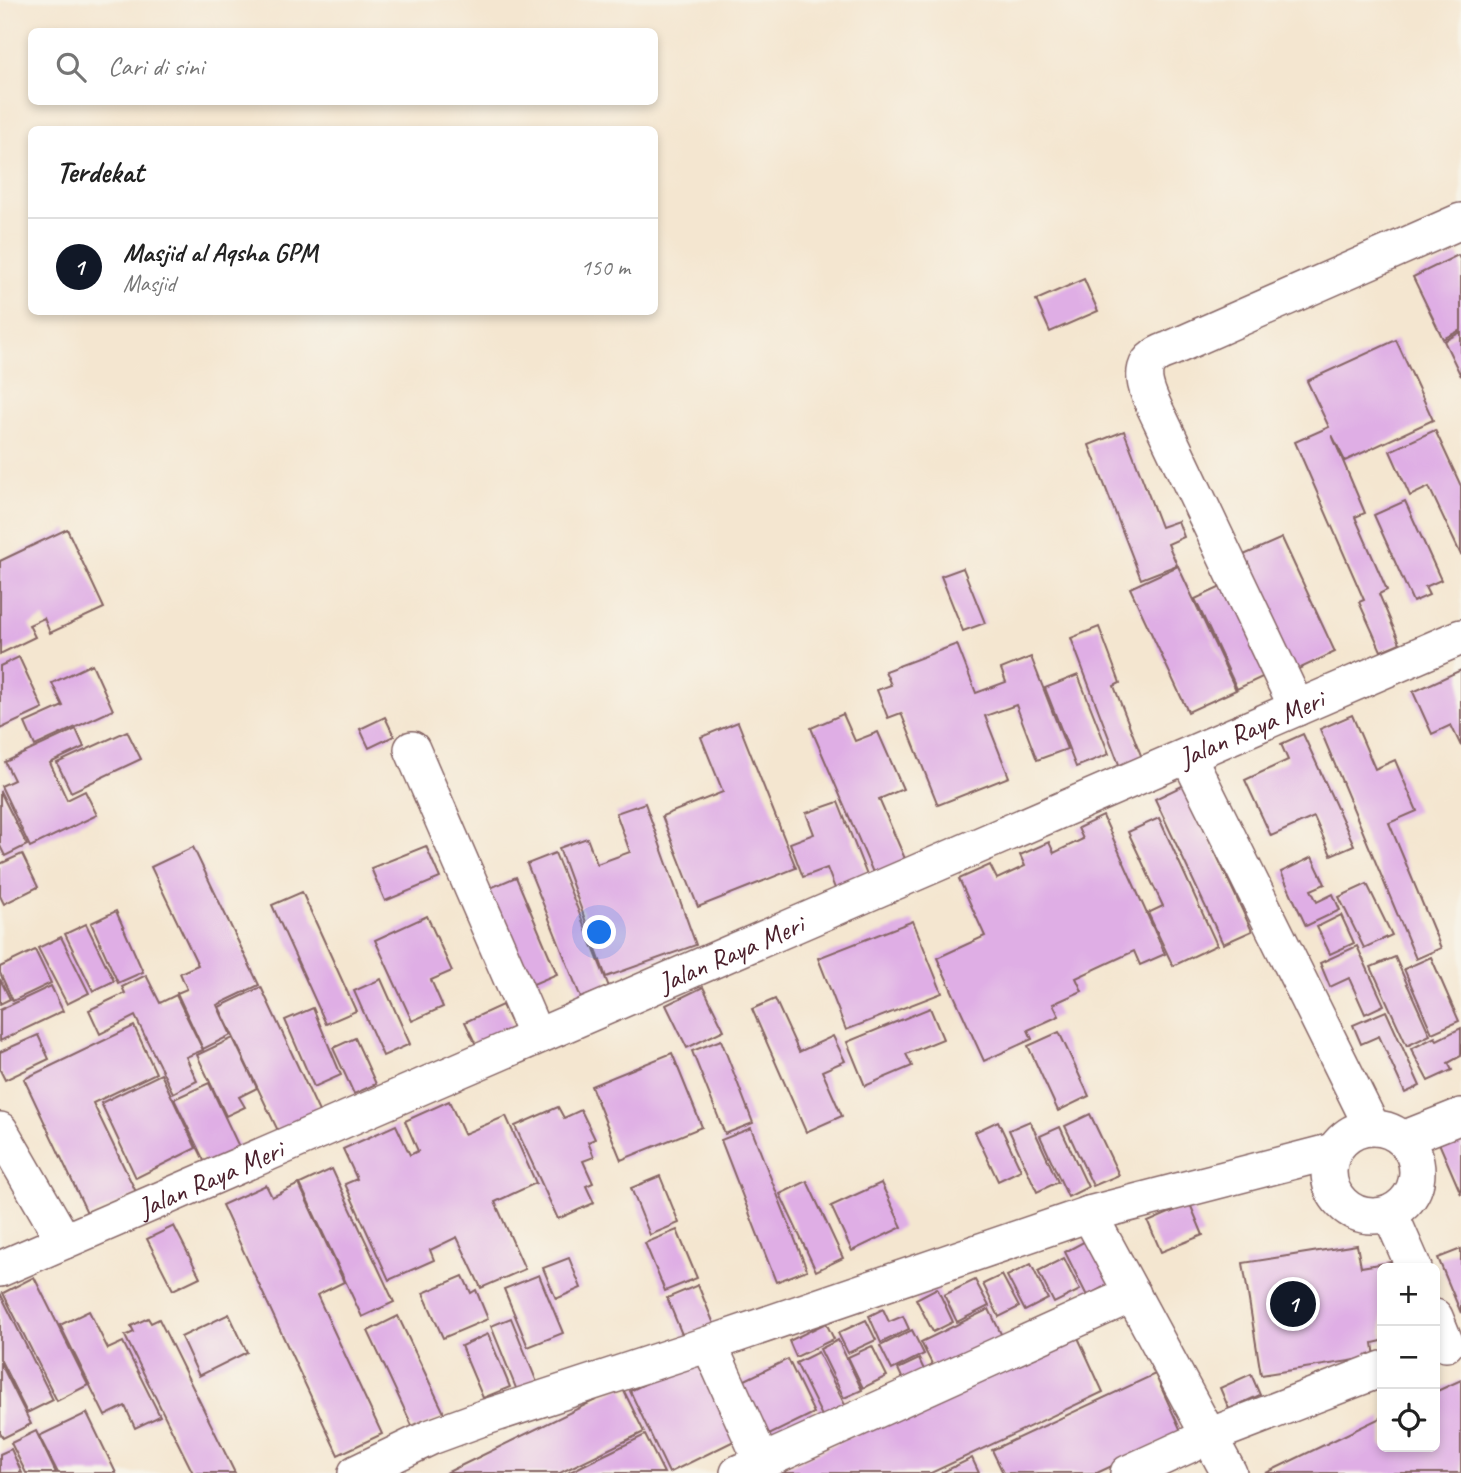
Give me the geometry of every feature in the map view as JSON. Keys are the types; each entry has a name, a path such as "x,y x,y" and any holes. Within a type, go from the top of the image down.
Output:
{"street":[{"path":"1297,708 1161,421 1147,390 1144,372 1151,358 1461,221"},
{"name":"Jalan Raya Meri","path":"0,1269 1461,638"},
{"path":"412,749 536,1036"},
{"path":"1188,756 1387,1133 1412,1150 1417,1165 1417,1180 1412,1194 1403,1206 1375,1217 1346,1207 1335,1196 1329,1181 1333,1152 1343,1139 1356,1130 1387,1133 1461,1116"},
{"path":"0,1130 64,1241"},
{"path":"356,1473 430,1437 480,1419 1089,1214 1333,1152"},
{"path":"1390,1213 1412,1263"},
{"path":"1089,1214 1229,1473"},
{"path":"709,1344 750,1467 1133,1294"},
{"path":"1128,1473 1209,1436 1377,1371"}],"building":[{"path":"1458,255 1461,261 1461,330 1443,339 1413,277"},
{"path":"1084,279 1098,311 1050,332 1036,300"},
{"path":"1461,332 1461,376 1444,341"},
{"path":"1396,340 1433,420 1345,461 1332,435 1365,513 1355,517 1387,590 1379,594 1400,643 1381,651 1359,602 1364,600 1295,442 1329,427 1307,381"},
{"path":"1435,430 1461,486 1461,555 1429,487 1410,496 1390,451"},
{"path":"1124,431 1161,527 1178,521 1184,537 1168,544 1177,565 1141,579 1089,445"},
{"path":"1405,501 1441,580 1425,587 1429,595 1413,602 1374,515"},
{"path":"67,529 104,608 50,633 44,618 29,625 35,637 0,654 0,561"},
{"path":"1282,538 1335,652 1290,673 1237,558"},
{"path":"1178,566 1236,690 1188,712 1130,588"},
{"path":"963,568 985,623 963,631 941,576"},
{"path":"1234,581 1275,671 1237,689 1195,599"},
{"path":"1099,627 1120,683 1114,686 1142,758 1120,767 1071,638"},
{"path":"957,644 976,693 1006,682 1001,669 1031,657 1067,749 1037,760 1016,705 985,716 1009,777 938,805 901,713 888,718 877,690 891,685 885,671"},
{"path":"19,657 43,709 0,729 0,666"},
{"path":"92,664 113,710 35,746 25,723 63,706 52,683"},
{"path":"1461,670 1461,746 1451,725 1432,734 1413,692"},
{"path":"1078,675 1109,754 1076,767 1045,688"},
{"path":"843,714 855,741 878,732 903,789 879,799 906,861 874,875 811,728"},
{"path":"1352,715 1375,769 1395,760 1417,811 1389,823 1441,948 1416,959 1320,729"},
{"path":"385,717 394,736 369,748 360,729"},
{"path":"738,722 796,868 698,907 662,816 723,792 701,737"},
{"path":"76,729 84,747 50,763 67,800 85,791 97,815 30,847 1,786 14,780 5,762"},
{"path":"127,731 141,759 71,792 57,763"},
{"path":"1303,734 1354,845 1331,855 1314,817 1271,836 1245,780 1288,760 1281,744"},
{"path":"1184,785 1252,931 1223,944 1155,799"},
{"path":"0,791 27,845 5,856 0,846"},
{"path":"838,802 868,878 836,891 827,868 803,877 790,843 814,834 806,813"},
{"path":"645,803 696,945 606,977 559,848 587,838 597,864 630,852 616,813"},
{"path":"1103,816 1165,954 1140,965 1134,951 1076,978 1082,991 1053,1004 1059,1016 1028,1030 1032,1039 984,1061 937,958 985,936 959,879 990,865 997,879 1025,866 1020,855 1049,842 1054,853 1083,839 1078,828"},
{"path":"1159,818 1217,945 1173,966 1148,913 1163,906 1128,832"},
{"path":"426,846 440,878 385,901 371,868"},
{"path":"193,847 259,985 217,1005 231,1035 203,1049 177,993 187,989 180,973 198,965 151,867"},
{"path":"555,853 609,987 581,998 527,864"},
{"path":"22,854 38,887 4,904 0,896 0,864"},
{"path":"1312,857 1325,884 1311,890 1317,902 1333,894 1340,910 1306,926 1281,872"},
{"path":"516,877 557,974 524,988 483,891"},
{"path":"1367,884 1392,935 1364,948 1339,897"},
{"path":"302,892 356,1011 326,1024 272,905"},
{"path":"116,911 143,972 118,983 91,923"},
{"path":"1341,915 1354,943 1330,954 1317,927"},
{"path":"427,916 452,971 431,980 443,1007 412,1021 375,940"},
{"path":"913,921 942,993 846,1030 818,958"},
{"path":"86,924 114,981 93,991 65,934"},
{"path":"61,937 89,993 67,1004 38,948"},
{"path":"1357,946 1384,1005 1365,1014 1349,978 1330,987 1320,963"},
{"path":"35,950 51,983 13,1001 0,973 0,967"},
{"path":"1395,957 1430,1035 1407,1046 1371,967"},
{"path":"1431,957 1459,1021 1432,1033 1404,969"},
{"path":"146,975 160,1003 176,995 203,1050 186,1057 197,1081 173,1093 135,1016 100,1034 89,1010 125,993 122,987"},
{"path":"0,979 10,999 0,1004"},
{"path":"381,979 410,1044 383,1056 354,991"},
{"path":"51,986 63,1011 0,1041 0,1010"},
{"path":"261,987 321,1116 280,1135 219,1007"},
{"path":"703,987 724,1030 687,1048 666,1005"},
{"path":"775,999 799,1052 833,1036 845,1061 822,1071 842,1116 806,1132 752,1009"},
{"path":"502,1005 515,1032 478,1049 465,1022"},
{"path":"313,1008 341,1075 314,1087 285,1020"},
{"path":"930,1008 943,1039 906,1054 912,1066 865,1086 847,1042"},
{"path":"1386,1011 1420,1086 1405,1093 1379,1036 1361,1044 1353,1025"},
{"path":"134,1026 156,1073 93,1103 137,1194 89,1217 24,1079"},
{"path":"1461,1028 1461,1056 1448,1063 1452,1070 1428,1081 1411,1049"},
{"path":"1059,1032 1089,1096 1058,1111 1028,1046"},
{"path":"38,1035 49,1059 5,1080 0,1070 0,1052"},
{"path":"233,1038 257,1088 239,1097 245,1107 226,1116 197,1055"},
{"path":"355,1038 376,1084 354,1094 333,1048"},
{"path":"721,1040 753,1123 725,1134 692,1051"},
{"path":"672,1053 702,1127 621,1160 591,1086"},
{"path":"161,1074 196,1148 136,1178 101,1103"},
{"path":"209,1083 241,1151 207,1167 174,1099"},
{"path":"449,1101 464,1134 506,1116 536,1183 495,1202 525,1269 481,1288 457,1237 430,1250 434,1260 389,1280 345,1184 357,1179 343,1149 396,1125 410,1155 418,1151 405,1121"},
{"path":"558,1107 564,1118 581,1110 595,1139 588,1142 594,1157 583,1161 593,1183 586,1186 594,1203 558,1219 515,1126"},
{"path":"1090,1114 1119,1175 1093,1186 1065,1126"},
{"path":"998,1121 1021,1170 998,1181 975,1132"},
{"path":"1030,1121 1058,1182 1037,1192 1009,1130"},
{"path":"1060,1127 1088,1187 1068,1197 1040,1136"},
{"path":"751,1128 807,1270 776,1282 721,1140"},
{"path":"1461,1134 1461,1194 1439,1143"},
{"path":"332,1169 394,1302 362,1317 300,1184"},
{"path":"660,1176 679,1223 650,1235 631,1188"},
{"path":"807,1181 843,1258 816,1271 780,1194"},
{"path":"881,1183 902,1227 852,1251 831,1206"},
{"path":"299,1184 344,1282 317,1295 382,1434 338,1455 222,1205 266,1185 272,1197"},
{"path":"1190,1204 1203,1235 1161,1252 1148,1222"},
{"path":"174,1226 200,1277 173,1290 147,1239"},
{"path":"677,1230 697,1278 665,1291 645,1243"},
{"path":"1089,1239 1111,1283 1087,1296 1065,1252"},
{"path":"1357,1245 1361,1267 1377,1264 1377,1342 1373,1343 1375,1357 1261,1375 1243,1263"},
{"path":"1461,1249 1461,1313 1438,1258"},
{"path":"569,1258 581,1288 556,1299 543,1268"},
{"path":"1064,1258 1080,1290 1054,1303 1038,1271"},
{"path":"1031,1264 1048,1299 1025,1311 1007,1276"},
{"path":"539,1275 563,1333 528,1347 504,1289"},
{"path":"1002,1275 1019,1307 999,1317 983,1284"},
{"path":"463,1276 471,1293 476,1290 488,1319 443,1338 423,1293"},
{"path":"34,1277 88,1385 57,1401 3,1293"},
{"path":"975,1280 989,1306 957,1322 944,1295"},
{"path":"698,1285 714,1324 683,1337 667,1298"},
{"path":"937,1288 953,1322 933,1332 916,1299"},
{"path":"0,1293 53,1400 27,1413 0,1359"},
{"path":"883,1309 889,1322 903,1316 909,1329 881,1343 869,1316"},
{"path":"989,1309 1003,1338 936,1372 921,1342"},
{"path":"89,1311 108,1349 123,1342 160,1416 135,1428 125,1406 105,1416 60,1325"},
{"path":"229,1314 247,1352 199,1376 181,1337"},
{"path":"398,1316 445,1415 414,1430 368,1331"},
{"path":"148,1318 151,1323 159,1319 235,1473 193,1473 125,1336 134,1332 131,1326"},
{"path":"511,1318 538,1385 518,1393 491,1326"},
{"path":"866,1320 876,1340 848,1353 838,1333"},
{"path":"826,1323 834,1339 796,1357 789,1341"},
{"path":"912,1330 924,1354 892,1370 880,1346"},
{"path":"1075,1331 1103,1392 931,1473 774,1473"},
{"path":"488,1334 510,1387 483,1398 461,1346"},
{"path":"838,1340 862,1390 844,1398 820,1349"},
{"path":"872,1346 887,1376 863,1388 848,1357"},
{"path":"818,1352 845,1405 822,1416 796,1363"},
{"path":"696,1359 736,1440 669,1473 630,1391"},
{"path":"788,1359 814,1413 767,1436 741,1382"},
{"path":"919,1359 926,1374 905,1384 898,1369"},
{"path":"0,1362 31,1424 3,1438 0,1433"},
{"path":"1155,1374 1182,1433 1097,1473 1003,1473 992,1450"},
{"path":"1251,1374 1260,1395 1229,1409 1220,1388"},
{"path":"1461,1380 1461,1473 1266,1473 1377,1419 1377,1452 1440,1452 1440,1390"},
{"path":"622,1387 644,1432 560,1473 446,1473"},
{"path":"87,1413 116,1473 58,1473 39,1436"},
{"path":"36,1431 56,1473 26,1473 11,1443"},
{"path":"645,1435 664,1473 568,1473 596,1459"},
{"path":"11,1449 22,1473 0,1473 0,1454"},
{"path":"972,1458 979,1473 941,1473"}],"place":[{"name":"Masjid al Aqsha GPM","path":"1293,1304"}]}
